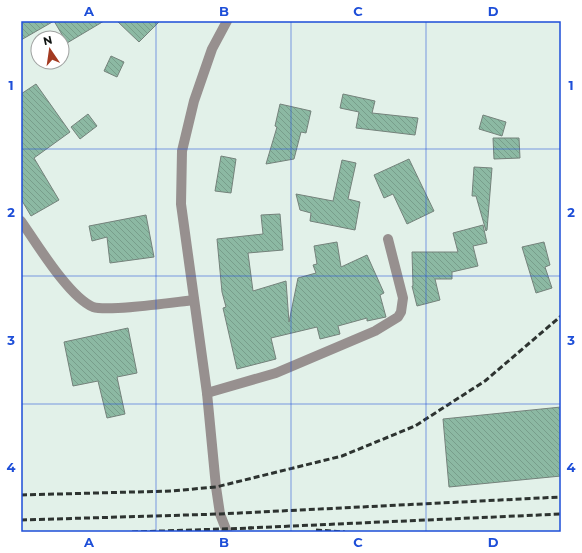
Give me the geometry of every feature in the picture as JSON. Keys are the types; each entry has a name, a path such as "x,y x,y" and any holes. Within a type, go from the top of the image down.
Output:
{"street":[{"path":"227,21 212,49 194,101 182,151 181,204 207,393 216,487 220,514 227,532"},
{"path":"21,221 74,294 94,307 122,307 194,300"},
{"path":"207,393 276,373 375,331 398,317 401,312 403,298 388,239"}],"building":[{"path":"21,21 54,21 38,30 30,30 30,35 21,40"},
{"path":"54,21 104,21 70,41 70,30 59,30"},
{"path":"117,21 160,21 139,42"},
{"path":"111,56 124,62 117,77 104,71"},
{"path":"36,84 70,132 34,158 59,200 31,216 21,199 21,94"},
{"path":"343,94 375,101 372,113 418,118 415,135 356,128 359,112 340,108"},
{"path":"280,104 311,111 306,133 301,132 294,159 266,164 277,127 275,126"},
{"path":"88,114 97,126 80,139 71,127"},
{"path":"483,115 506,122 502,136 479,129"},
{"path":"493,138 519,138 520,158 494,159"},
{"path":"221,156 236,159 231,193 215,191"},
{"path":"409,159 434,211 407,224 393,194 384,198 374,175"},
{"path":"342,160 356,163 348,199 360,202 355,230 310,221 311,213 300,210 296,194 333,201"},
{"path":"474,167 492,168 486,231 476,196 472,196"},
{"path":"280,214 283,250 248,253 253,291 286,281 289,322 298,278 316,273 313,265 317,264 314,246 337,242 341,267 367,255 384,293 380,295 386,317 367,321 367,318 338,326 340,334 320,339 317,327 271,338 276,359 237,369 223,308 226,307 222,292 217,239 263,234 261,215"},
{"path":"146,215 154,257 110,263 107,237 92,241 89,226"},
{"path":"483,225 487,243 473,246 478,266 452,272 452,279 435,279 440,300 417,306 412,286 412,252 458,252 453,233"},
{"path":"544,242 550,265 545,267 552,288 536,293 522,247"},
{"path":"128,328 137,373 117,377 125,414 107,418 98,381 73,386 64,342"},
{"path":"561,407 561,476 449,487 443,419"}],"railway":[{"path":"21,495 171,491 216,487 342,456 415,426 485,381 561,316"},
{"path":"21,520 220,514 561,497"},
{"path":"248,528 561,514"},
{"path":"132,532 252,528"},
{"path":"316,530 345,532"}]}
